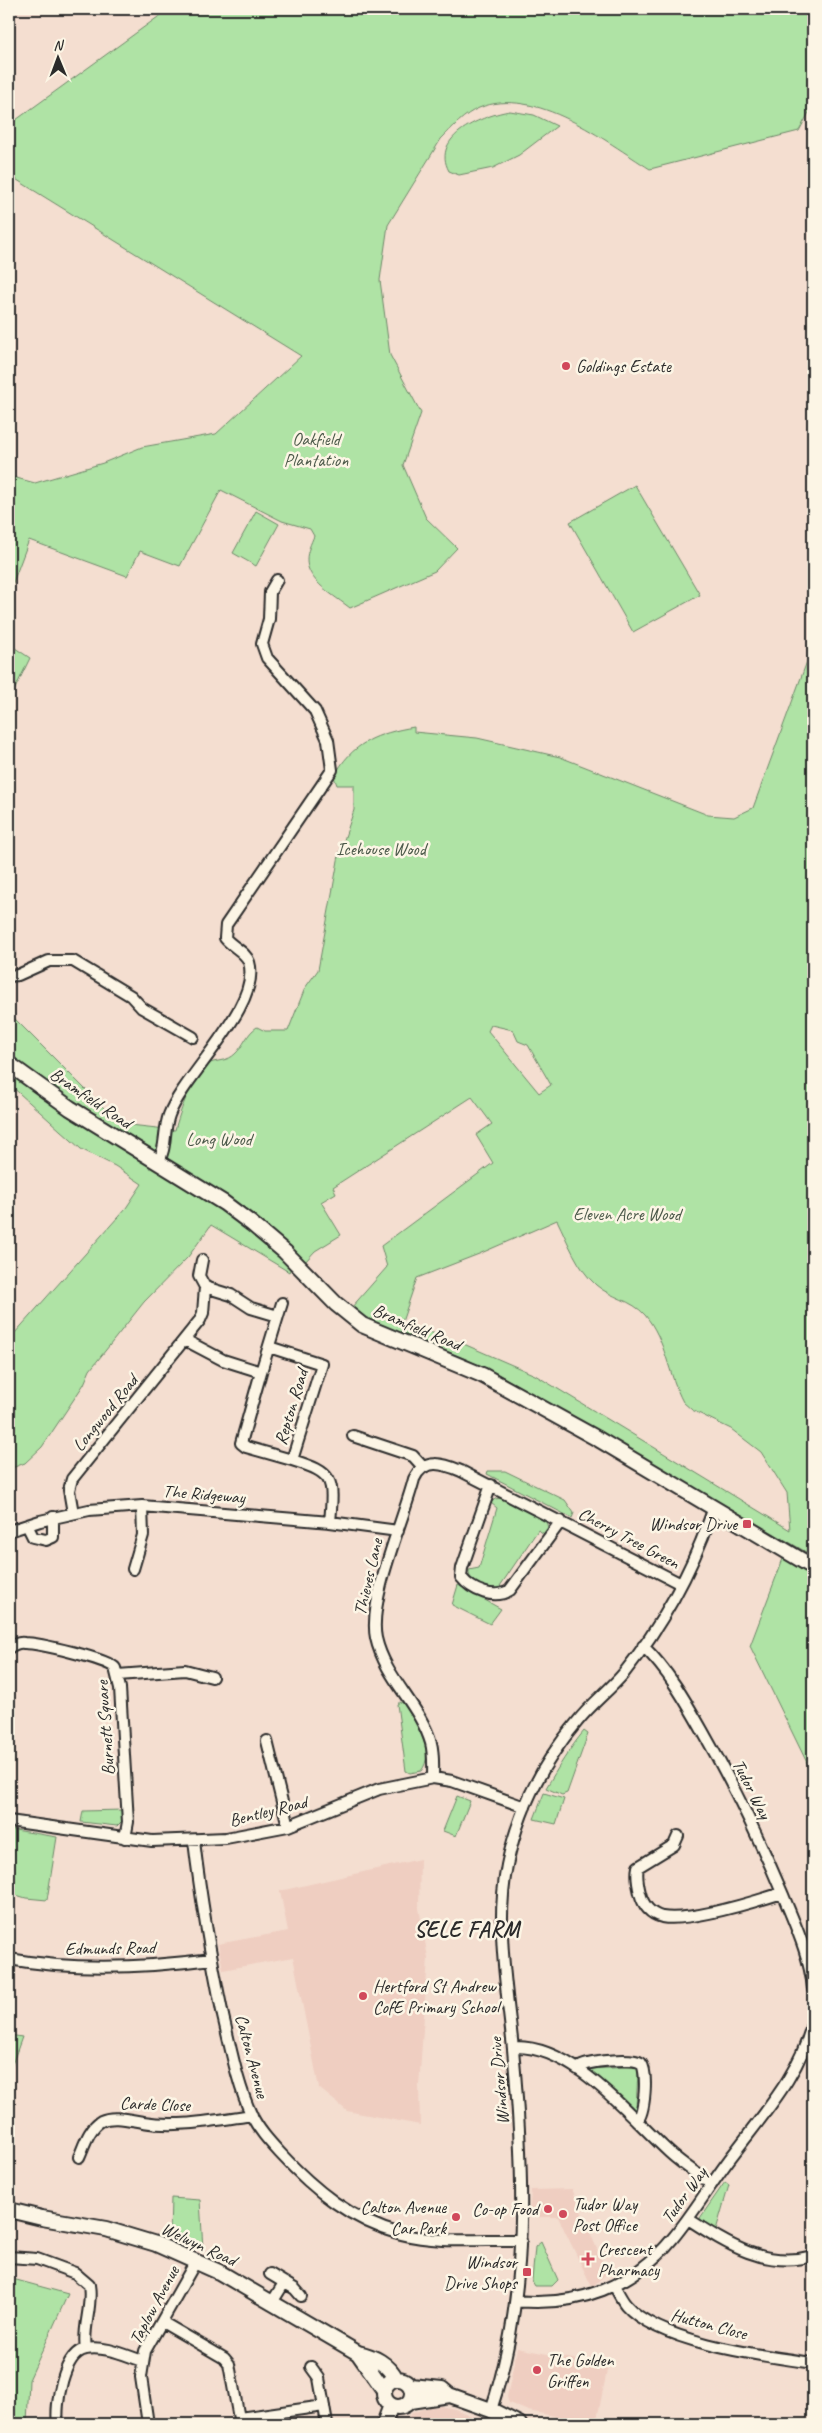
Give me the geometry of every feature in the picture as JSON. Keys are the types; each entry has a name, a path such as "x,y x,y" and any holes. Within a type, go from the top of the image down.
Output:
{"street":[{"path":"158,1163 164,1154 169,1115 200,1064 236,1016 249,980 250,963 247,957 225,938 226,925 332,770 328,740 315,712 294,685 267,658 262,644 269,619 270,592 277,580"},
{"path":"9,976 18,975 49,961 73,961 131,996 142,1008 193,1037"},
{"name":"Bramfield Road","path":"9,1064 70,1108 224,1203 286,1252 336,1304 362,1325 482,1375 714,1507 813,1567"},
{"name":"Longwood Road","path":"74,1513 69,1490 72,1479 185,1340 202,1316 205,1287 199,1276 202,1260"},
{"path":"205,1287 231,1295 251,1308 278,1316"},
{"path":"282,1303 241,1443 246,1448 292,1460"},
{"path":"185,1340 223,1360 261,1372"},
{"name":"Repton Road","path":"269,1348 322,1364 292,1460 315,1467 327,1475 331,1487 330,1522"},
{"path":"353,1436 413,1456 423,1467"},
{"name":"Cherry Tree Green","path":"423,1467 433,1464 445,1465 491,1485 681,1584"},
{"name":"Thieves Lane","path":"423,1467 414,1479 384,1576 375,1633 383,1658 419,1716 428,1736 432,1752 434,1778"},
{"name":"Cherry Tree Green","path":"491,1485 462,1568 461,1577 466,1583 494,1596 502,1595 510,1590 561,1521"},
{"path":"132,1569 143,1535 142,1506"},
{"name":"The Ridgeway","path":"9,1531 74,1513 107,1507 142,1506 330,1522 398,1531"},
{"name":"Windsor Drive","path":"491,2410 503,2371 516,2301 521,2240 521,2141 503,1950 502,1908 507,1865 525,1807 536,1781 556,1748 581,1717 622,1676 643,1646 681,1584 700,1546 714,1507"},
{"path":"27,1525 33,1537 46,1540 53,1537 54,1517"},
{"name":"Burnett Square","path":"9,1648 24,1642 103,1660 112,1665 118,1675 128,1822 125,1838"},
{"name":"Tudor Way","path":"643,1646 668,1675 724,1768 765,1851 782,1893 809,1963 813,1989"},
{"path":"118,1675 185,1670 212,1677"},
{"path":"267,1741 288,1826"},
{"name":"Bentley Road","path":"9,1820 152,1841 194,1841 226,1838 288,1826 378,1789 434,1778 452,1781 525,1807"},
{"path":"678,1836 674,1845 638,1867 637,1880 641,1899 645,1907 651,1912 663,1917 691,1915 732,1908 782,1893"},
{"name":"Calton Avenue","path":"194,1841 212,1959 233,2059 241,2089 252,2115 264,2136 298,2173 319,2192 348,2212 365,2220 400,2233 427,2238 521,2240"},
{"name":"Edmunds Road","path":"9,1959 49,1965 110,1967 212,1959"},
{"name":"Tudor Way","path":"516,2301 568,2301 614,2285 636,2272 654,2258 688,2219 792,2074 803,2053 813,2020"},
{"path":"513,2047 529,2048 578,2068 683,2164 712,2184"},
{"path":"578,2068 586,2064 632,2059 641,2063 645,2074 642,2110 637,2121"},
{"name":"Carde Close","path":"79,2158 90,2133 103,2120 122,2118 146,2123 177,2123 252,2115"},
{"name":"Welwyn Road","path":"9,2210 126,2234 196,2261 219,2272 358,2353 371,2355 392,2370 396,2379"},
{"path":"688,2219 720,2240 758,2256 788,2260 813,2256"},
{"path":"9,2257 37,2259 75,2273 89,2285 91,2305 84,2335 86,2349"},
{"name":"Taplow Avenue","path":"148,2424 141,2377 145,2351 196,2261"},
{"path":"270,2274 295,2289 301,2296"},
{"path":"271,2304 284,2283"},
{"name":"Hutton Close","path":"614,2285 626,2306 656,2327 728,2348 813,2363"},
{"path":"162,2322 224,2358 229,2364 240,2421 324,2406"},
{"path":"58,2424 58,2397 62,2382 74,2357 86,2349 108,2351 143,2361"},
{"name":"Welwyn Road","path":"358,2353 384,2390"},
{"path":"312,2367 319,2378 327,2424"},
{"path":"410,2401 413,2391 407,2381 396,2379 386,2385 384,2390 387,2402 401,2407 410,2401 449,2395"},
{"path":"411,2386 442,2389 449,2395 491,2410 519,2424"},
{"path":"384,2424 391,2405"}],"shaded area":[{"name":"Hertford St Andrew CofE Primary School","path":"420,1859 419,1908 428,1958 419,2087 420,2125 347,2111 319,2088 293,1957 223,1970 218,1944 288,1931 280,1891"},
{"path":"572,2189 607,2273 592,2287 558,2217 529,2217 531,2190"},
{"path":"517,2348 608,2366 596,2424 528,2411 509,2403 507,2397"},
{"path":"440,2406 455,2409 490,2424 397,2424 412,2413"}],"green space":[{"name":"Oakfield Plantation","path":"169,9 807,9 813,10 813,105 799,131 650,169 569,119 523,104 501,103 479,108 463,118 441,139 388,225 380,280 390,355 421,413 403,465 426,518 457,548 435,571 350,608 322,587 311,574 307,556 314,536 310,529 282,521 221,490 180,566 140,551 127,576 29,540 9,593 9,476 35,483 103,463 142,447 216,434 301,356 9,175 9,125"},
{"path":"510,111 534,115 557,126 519,155 493,168 459,175 449,171 445,159 447,147 453,138 463,129 474,123 499,113"},
{"path":"635,485 700,595 633,632 570,522"},
{"path":"256,511 279,524 256,566 233,553"},
{"path":"9,644 30,658 9,701"},
{"path":"813,645 813,1556 498,1374 456,1355 389,1330 360,1315 351,1308 387,1267 381,1246 493,1163 476,1135 492,1124 472,1097 333,1187 336,1193 321,1202 341,1235 315,1251 305,1262 267,1227 226,1197 72,1101 9,1055 9,1013 110,1114 130,1125 175,1130 188,1093 204,1067 210,1063 232,1056 257,1027 265,1031 288,1031 305,988 318,970 339,855 354,810 354,785 337,785 334,777 341,765 357,748 377,736 414,727 414,732 477,738 560,757 708,815 734,817 753,808","holes":["491,1025 513,1030 518,1041 528,1045 551,1085 539,1093 488,1031","557,1220 583,1271 589,1278 608,1293 640,1310 652,1325 658,1335 683,1402 692,1410 731,1429 761,1452 787,1493 790,1530 535,1375 466,1345 402,1322 417,1278 479,1254"]},
{"name":"Long Wood","path":"9,1074 53,1106 223,1210 258,1236 291,1268 289,1272 211,1225 188,1257 144,1302 90,1370 84,1384 42,1447 25,1463 9,1469 9,1336 14,1334 126,1208 142,1184 115,1166 81,1149 9,1084"},
{"path":"488,1471 505,1471 565,1500 574,1513 572,1518 487,1474"},
{"path":"501,1498 546,1521 548,1528 546,1535 538,1530 500,1586 505,1591 497,1595 475,1583 469,1575 469,1570 479,1568 497,1508 491,1503 495,1499"},
{"path":"784,1556 813,1573 813,1775 750,1646"},
{"path":"458,1585 501,1609 490,1624 452,1605"},
{"path":"400,1702 404,1703 422,1736 426,1755 421,1771 410,1773 406,1771 397,1704"},
{"path":"584,1731 588,1734 567,1793 562,1795 546,1788 569,1752"},
{"path":"544,1793 564,1799 556,1824 534,1819"},
{"path":"457,1796 470,1801 456,1836 443,1831"},
{"path":"122,1810 122,1821 117,1826 81,1822 83,1811"},
{"path":"9,1829 57,1837 47,1900 26,1898 9,1893"},
{"path":"9,2035 22,2037 9,2073"},
{"path":"634,2064 640,2069 638,2072 636,2108 639,2112 634,2113 633,2108 588,2069 632,2067"},
{"path":"725,2182 729,2185 716,2230 702,2222 700,2218"},
{"path":"171,2198 200,2200 203,2249 170,2235"},
{"path":"541,2242 558,2280 552,2286 535,2286 532,2281 535,2247"},
{"path":"9,2278 68,2294 29,2380 27,2424 9,2424"}],"place":[{"name":"Goldings Estate","path":"566,366"},
{"name":"Windsor Drive","path":"747,1524"},
{"name":"Hertford St Andrew CofE Primary School","path":"363,1996"},
{"name":"Co-op Food","path":"548,2209"},
{"name":"Tudor Way Post Office","path":"563,2214"},
{"name":"Calton Avenue Car Park","path":"456,2217"},
{"name":"Crescent Pharmacy","path":"588,2259"},
{"name":"Windsor Drive Shops","path":"527,2272"},
{"name":"The Golden Griffen","path":"537,2370"}],"district":[{"name":"SELE FARM","path":"467,1930"}],"park label":[{"name":"Icehouse Wood","path":"381,849"},
{"name":"Eleven Acre Wood","path":"627,1214"}]}
